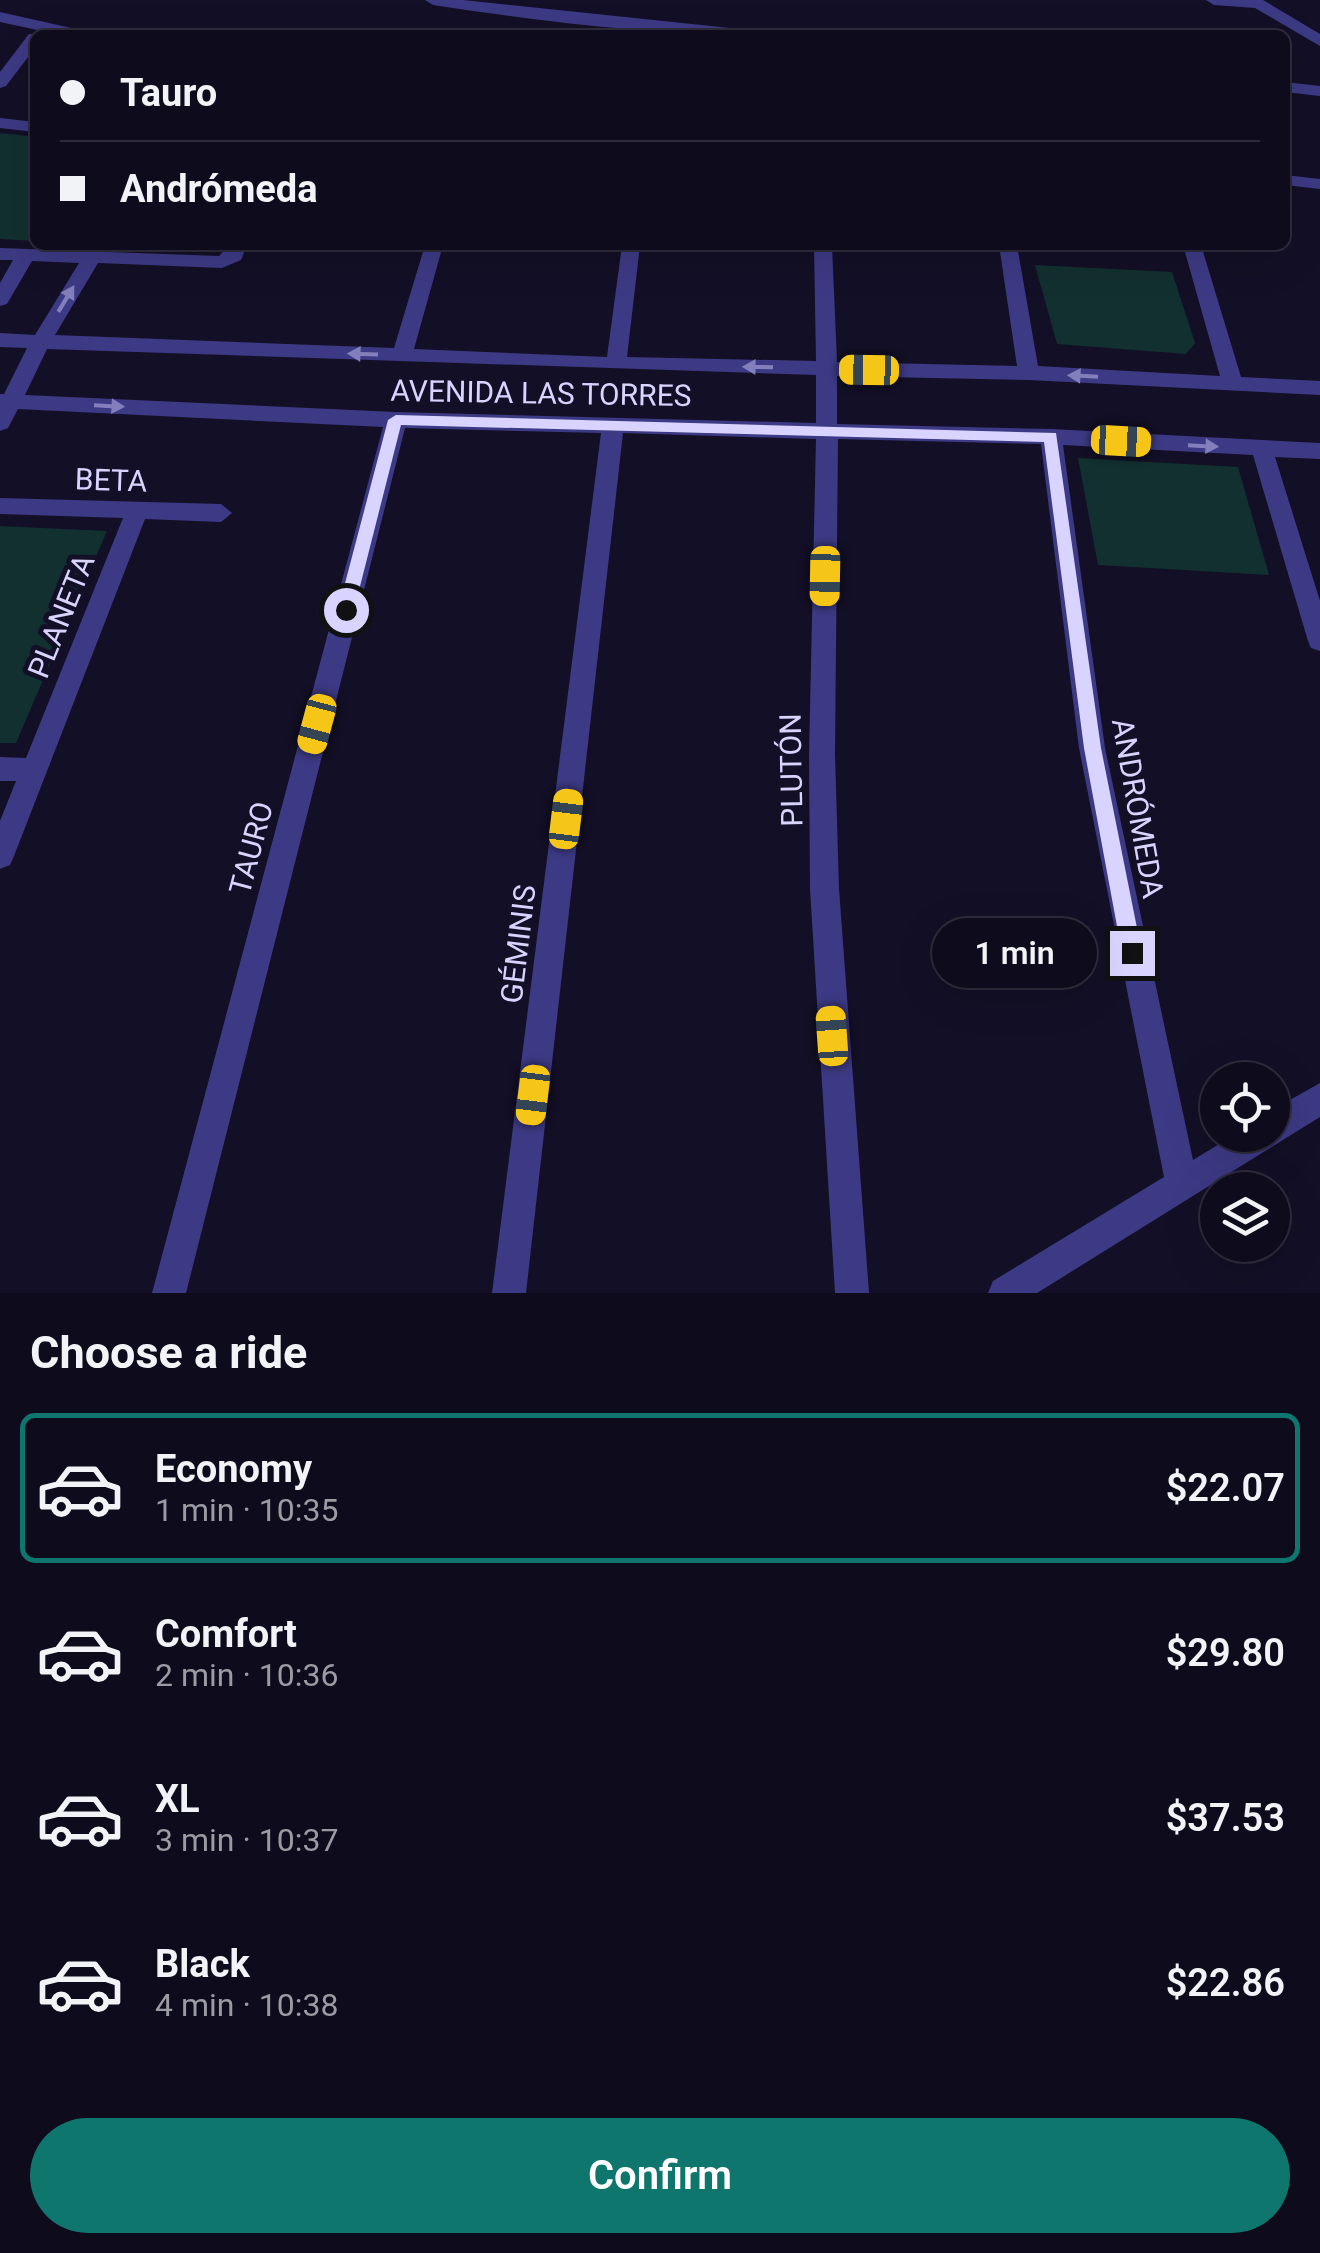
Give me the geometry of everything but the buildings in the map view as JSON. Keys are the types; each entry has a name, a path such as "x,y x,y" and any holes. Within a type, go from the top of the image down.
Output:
{"street":[{"path":"433,0 521,6 710,30"},
{"path":"1214,0 1255,2 1320,40"},
{"path":"509,30 521,6"},
{"path":"0,17 30,30"},
{"path":"0,84 30,45"},
{"path":"1290,88 1320,91"},
{"path":"0,123 30,127"},
{"path":"1290,181 1320,184"},
{"path":"0,254 222,262 234,256 236,250"},
{"path":"402,355 433,250"},
{"path":"616,364 630,250"},
{"name":"PLUTÓN","path":"823,250 829,369 822,775 830,999 852,1293"},
{"path":"1009,250 1029,373"},
{"path":"1193,250 1232,385"},
{"path":"0,300 26,255"},
{"path":"0,423 6,401 92,258"},
{"name":"AVENIDA LAS TORRES","path":"0,340 616,364 1029,373 1320,388"},
{"name":"AVENIDA LAS TORRES","path":"6,401 396,420 1051,437 1320,451"},
{"name":"TAURO","path":"169,1293 396,420"},
{"name":"GÉMINIS","path":"509,1293 613,424"},
{"name":"ANDRÓMEDA","path":"1051,437 1092,748 1182,1187"},
{"path":"1262,449 1320,641"},
{"name":"BETA","path":"0,506 221,512"},
{"name":"PLANETA","path":"0,856 138,511"},
{"path":"0,768 34,770"},
{"path":"1290,1118 1320,1099"},
{"path":"1005,1293 1237,1152"}],"green space":[{"path":"0,133 30,136 30,241 0,239"},
{"path":"1035,265 1172,272 1195,343 1186,354 1057,344"},
{"path":"1078,458 1238,467 1269,575 1098,565"},
{"path":"0,526 107,531 16,743 0,743"}],"route":[{"path":"346,610 396,420 1051,437 1092,748 1132,953"}]}
